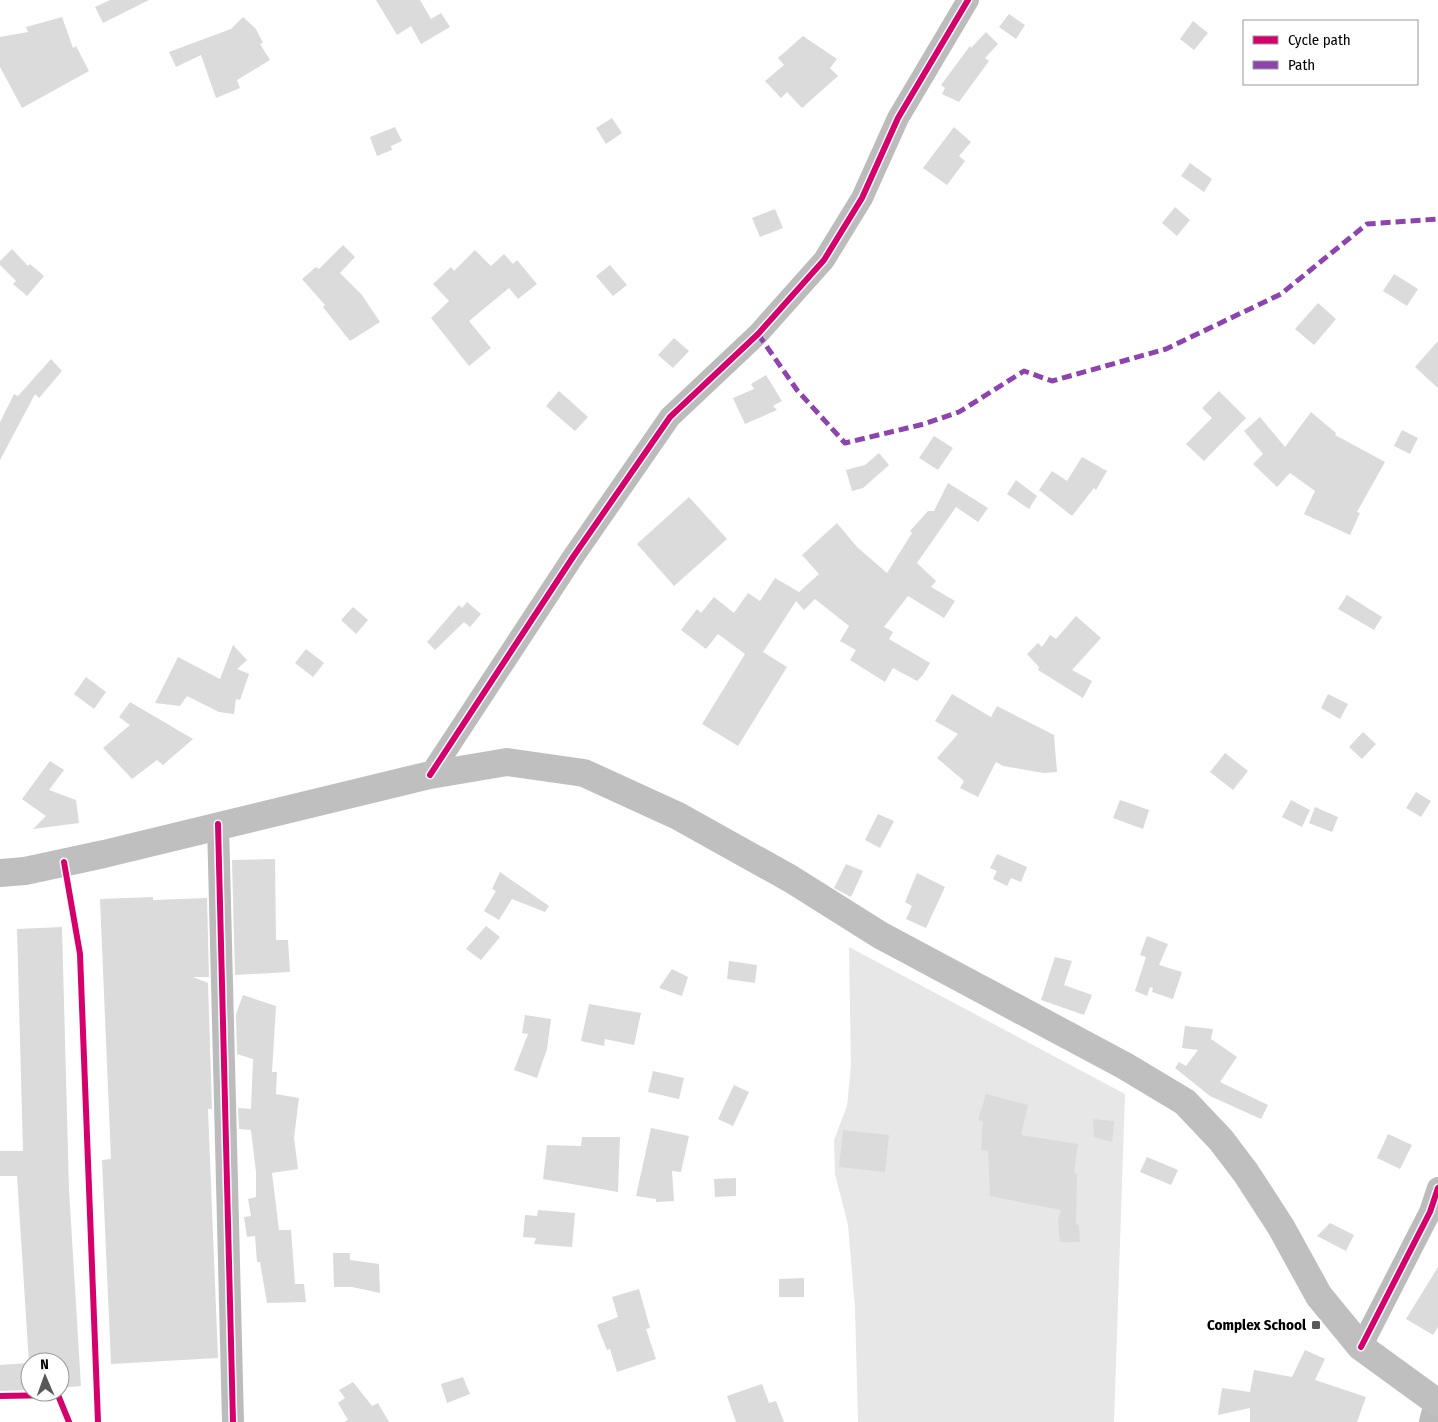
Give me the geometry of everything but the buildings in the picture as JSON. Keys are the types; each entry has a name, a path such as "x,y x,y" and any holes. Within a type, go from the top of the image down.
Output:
{"main road":[{"path":"0,872 25,871 104,854 218,824 430,775 507,762 584,773 678,816 791,879 880,934 1125,1066 1184,1102 1221,1140 1246,1173 1281,1227 1319,1296 1361,1347 1434,1409"}],"street":[{"path":"430,775 573,557 670,417 758,334 824,260 862,198 898,118 968,0"},
{"path":"218,824 233,1422"},
{"path":"1361,1347 1432,1223 1438,1188"}],"shaded area":[{"path":"849,947 1125,1094 1114,1422 858,1422 855,1308 848,1225 835,1174 834,1140 847,1106 851,1066"}],"marked path":[{"path":"758,334 797,390 845,443 924,424 959,412 1024,371 1052,381 1166,349 1281,294 1367,224 1438,219"}],"cycle path":[{"path":"430,775 573,557 670,417 758,334 824,260 862,198 898,118 968,0"},
{"path":"218,824 233,1422"},
{"path":"64,862 80,954 98,1422"},
{"path":"1361,1347 1430,1212 1438,1188"},
{"path":"0,1396 58,1395 69,1422"}],"place":[{"name":"Complex School","path":"1316,1325"}]}
